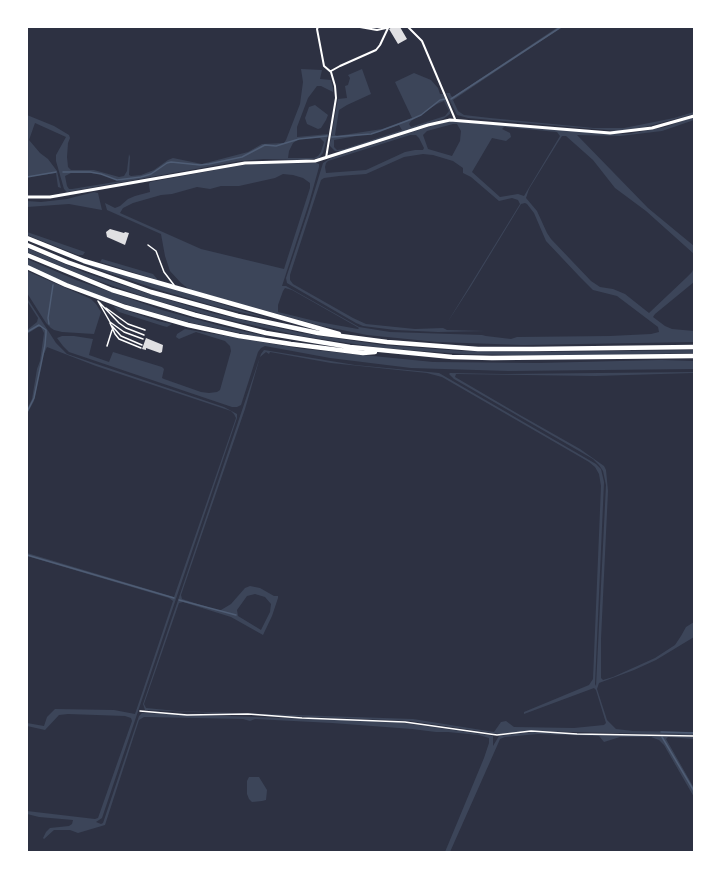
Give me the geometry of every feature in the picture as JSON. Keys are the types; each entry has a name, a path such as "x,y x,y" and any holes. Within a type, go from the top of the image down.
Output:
{"highway":[{"path":"27,238 84,261 350,337"},
{"path":"27,245 115,280 196,305 276,324 350,337 478,349 694,347"},
{"path":"27,255 112,290 195,315 288,337 350,347 388,352 492,358 694,356"},
{"path":"27,267 66,285 125,307 188,325 291,344 363,353 388,352"}],"street":[{"path":"318,27 324,66 330,72 336,98 326,158"},
{"path":"360,27 377,30 388,27"},
{"path":"330,72 375,50 380,45 388,27"},
{"path":"408,27 422,41 456,119"},
{"path":"27,197 57,196 244,163 307,162 428,125 456,119 610,133 652,128 694,116"}],"lane":[{"path":"148,244 156,250 164,272 176,288"},
{"path":"142,346 119,339 98,301 128,324 145,330"},
{"path":"103,305 114,319 126,328 144,335"},
{"path":"107,346 114,314"},
{"path":"113,326 143,339"}],"path":[{"path":"140,711 405,722 497,735 531,731 694,736"}],"shaded area":[{"path":"558,27 562,27 453,100 458,111 464,115 594,128 624,128 694,112 694,114 645,127 618,131 468,118 457,115 446,93 450,93 453,97"},
{"path":"301,69 322,70 320,79 331,80 333,88 333,92 317,86 308,98 297,127 297,137 328,134 323,153 319,158 240,161 67,192 64,189 56,161 56,155 66,137 35,123 29,140 57,171 61,188 58,187 56,173 27,177 27,115 69,135 67,157 68,167 71,170 94,170 119,177 124,176 127,171 129,154 129,175 141,175 173,158 202,164 248,152 262,144 284,143 300,104 303,82","holes":["320,138 324,142 318,156 288,158 293,143 299,139","71,173 101,174 121,181 69,189 65,176"]},
{"path":"362,69 371,94 339,110 335,135 337,136 382,129 412,118 395,82 414,73 431,80 440,94 443,94 450,111 450,114 443,119 343,151 335,151 330,143 338,99 347,98 345,86 348,85 350,78 348,75","holes":["444,101 449,111 445,116 411,127 409,124 411,121","399,125 402,130 344,149 337,150 334,147 334,140 374,133"]},
{"path":"315,105 328,115 321,128 318,129 307,124 305,118 309,107"},
{"path":"694,117 694,120 662,131 620,136 577,135 648,208 694,246 694,254 646,211 615,188 593,160 566,136 562,136 558,142 529,189 526,198 537,211 551,239 591,281 600,287 625,294 649,313 692,272 694,267 694,282 653,317 672,329 694,331 694,342 523,345 437,342 367,335 322,326 190,290 170,271 161,234 107,210 105,203 115,208 128,199 150,192 150,182 251,164 317,163 319,167 309,203 282,286 286,286 359,327 390,332 482,335 511,339 651,334 659,332 658,327 617,296 593,290 579,276 546,241 534,213 525,203 521,204 447,323 520,204 518,200 512,198 499,201 463,173 463,168 453,161 433,155 404,157 366,174 321,180 290,280 293,284 366,324 415,329 486,331 438,332 363,326 287,283 286,278 323,163 331,158 452,121 612,134 628,134 665,127","holes":["457,124 461,131 460,141 452,156 428,149 423,135 427,131","504,127 557,132 560,136 524,196 518,194 500,197 472,172 492,138 506,141 511,137 510,133 502,129","410,135 416,135 424,148 405,152 366,170 326,173 325,167 328,161","283,174 303,178 310,183 284,269 201,249 120,213 123,208 133,203 161,195 197,187 210,189 221,186 239,186","285,288 359,328 319,322 278,312 278,305"]},
{"path":"98,193 102,210 69,204 27,207 27,201 67,199"},
{"path":"27,232 85,252 83,255 78,255 27,235"},
{"path":"27,248 86,273 152,295 212,313 301,333 382,345 463,351 694,350 694,353 559,356 463,354 382,348 301,336 211,316 151,299 84,276 27,252"},
{"path":"63,255 106,269 274,320 156,289"},
{"path":"27,259 76,280 162,310 265,336 264,338 192,323 137,308 45,274 27,265"},
{"path":"102,259 153,274 158,280 100,262"},
{"path":"27,271 91,299 101,312 94,334 62,332 51,328 27,293"},
{"path":"27,298 56,343 67,354 224,407 237,414 237,418 102,818 96,822 103,823 139,716 142,713 398,722 493,736 493,746 499,736 532,732 694,737 694,739 668,737 666,739 694,788 694,797 664,745 651,737 620,737 604,742 599,736 538,734 505,737 500,739 450,852 445,852 484,758 489,738 448,732 332,723 144,717 139,720 105,825 78,833 70,830 54,830 44,839 50,828 69,826 73,820 39,817 27,814 27,811 98,818 132,721 131,718 125,716 68,714 59,715 45,730 27,726 27,723 44,726 47,717 55,709 114,710 135,714 173,601 27,556 27,553 174,597 236,418 231,411 96,366 47,347 42,358 34,401 27,414 40,361 44,333 41,327 38,327 27,334 27,330 37,322 38,318"},
{"path":"113,306 172,324 167,327 163,326 119,312"},
{"path":"185,329 303,349 433,362 538,363 661,360 694,361 694,369 509,371 411,368 330,358 265,346 258,352 241,405 232,407 69,352 57,338 74,336 93,339 89,355 109,362 113,352 162,367 164,369 162,378 164,379 201,392 217,392 220,390 231,351 230,346 225,341 196,332 179,339 176,337"},
{"path":"264,350 355,365 439,373 596,464 601,469 604,482 596,686 606,485 603,471 593,459 449,374 694,372 595,376 456,374 455,377 580,449 604,466 608,491 601,678 603,680 613,677 655,658 675,645 686,627 694,622 694,637 656,660 599,683 597,689 607,720 616,729 694,732 694,735 533,731 499,734 410,721 145,710 143,704 261,354","holes":["266,352 331,363 427,373 442,377 595,467 601,486 593,679 589,685 524,712 524,714 594,688 606,723 604,725 574,728 514,727 506,721 501,722 494,732 413,719 146,708 144,704 179,603 183,602 231,617 263,635 272,616 278,596 260,588 250,586 245,588 231,604 221,610 182,599 181,595 245,409 260,357","255,594 265,597 271,604 270,612 261,630 238,616 237,610 247,596"]},
{"path":"249,777 259,777 267,790 266,800 252,802 249,799 247,781"}],"building":[{"path":"400,27 407,39 398,44 389,29"},
{"path":"110,229 129,233 125,245 107,237 106,232"},
{"path":"146,338 163,345 162,352 142,349"}],"waterway":[{"path":"451,99 561,27"},
{"path":"332,137 371,134 380,131 421,115 440,100 445,99"},
{"path":"63,172 90,172 117,180 141,177 171,162 209,164 242,157 265,145 276,146 299,139 327,136"},
{"path":"27,177 56,172"},
{"path":"49,324 53,285"},
{"path":"27,332 39,325 46,330 34,398 27,412"},
{"path":"27,555 174,598"},
{"path":"179,600 236,615"},
{"path":"661,732 694,733"},
{"path":"662,737 694,791"}]}
